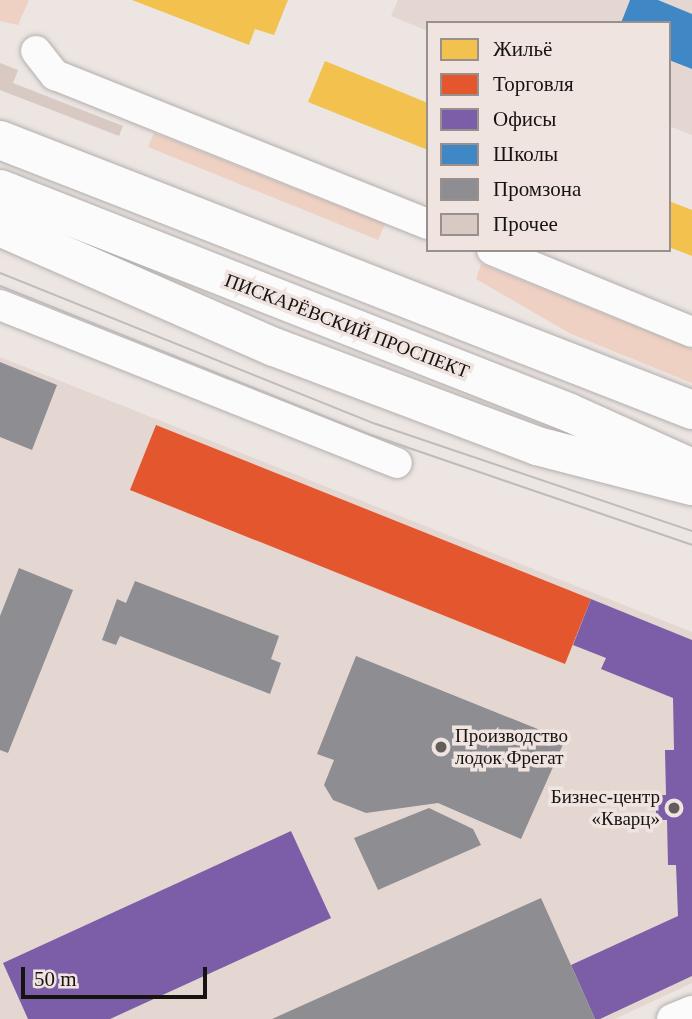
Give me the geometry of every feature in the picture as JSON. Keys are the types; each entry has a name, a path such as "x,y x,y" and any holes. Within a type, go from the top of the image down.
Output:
{"main road":[{"path":"3,139 692,410"},
{"name":"ПИСКАРЁВСКИЙ ПРОСПЕКТ","path":"0,189 570,413 692,468"},
{"path":"0,227 274,346 537,446 692,486"}],"street":[{"path":"37,51 55,75 426,223"},
{"path":"497,252 692,332"},
{"path":"0,305 397,463"},
{"path":"672,1019 692,1011"}],"shaded area":[{"path":"0,0 29,0 18,25 0,21"},
{"path":"398,0 692,0 692,135 671,127 671,21 426,21 426,30 391,16"},
{"path":"154,133 385,224 378,240 148,147"},
{"path":"481,264 692,349 692,383 571,334 476,279"},
{"path":"0,357 692,632 692,983 615,1019 0,1019"}],"building: Жильё":[{"path":"132,0 288,0 274,35 255,29 249,45"},
{"path":"325,61 426,102 426,149 308,102"},
{"path":"671,202 692,210 692,256 671,248"}],"building: Торговля":[{"path":"156,425 591,599 565,664 130,490"}],"building: Офисы":[{"name":"Бизнес-центр «Кварц»","path":"591,599 692,640 692,976 600,1019 595,1019 571,965 678,916 676,865 668,865 667,820 656,820 656,795 666,795 665,750 674,750 673,698 601,669 606,658 573,645"},
{"path":"291,831 331,918 110,1019 28,1019 3,963"}],"building: Школы":[{"path":"630,0 658,0 692,14 692,69 671,61 671,21 622,21"}],"building: Промзона":[{"path":"0,362 57,385 32,450 0,437"},
{"path":"19,568 73,590 8,753 0,750 0,616"},
{"path":"135,581 279,636 271,659 281,663 270,694 120,636 116,645 102,640 117,599 126,603"},
{"name":"Производство лодок Фрегат","path":"356,656 565,740 521,839 438,803 366,813 333,800 324,785 334,760 317,754"},
{"path":"429,808 473,829 481,845 378,890 354,838"},
{"path":"541,898 595,1019 272,1019"}],"building: Прочее":[{"path":"0,63 18,70 13,83 123,126 119,136 0,90"}],"tram line":[{"path":"0,273 376,424 692,531"},
{"path":"0,286 371,435 692,545"}],"place":[{"name":"Производство лодок Фрегат","path":"441,747"},
{"name":"Бизнес-центр «Кварц»","path":"674,808"}]}
